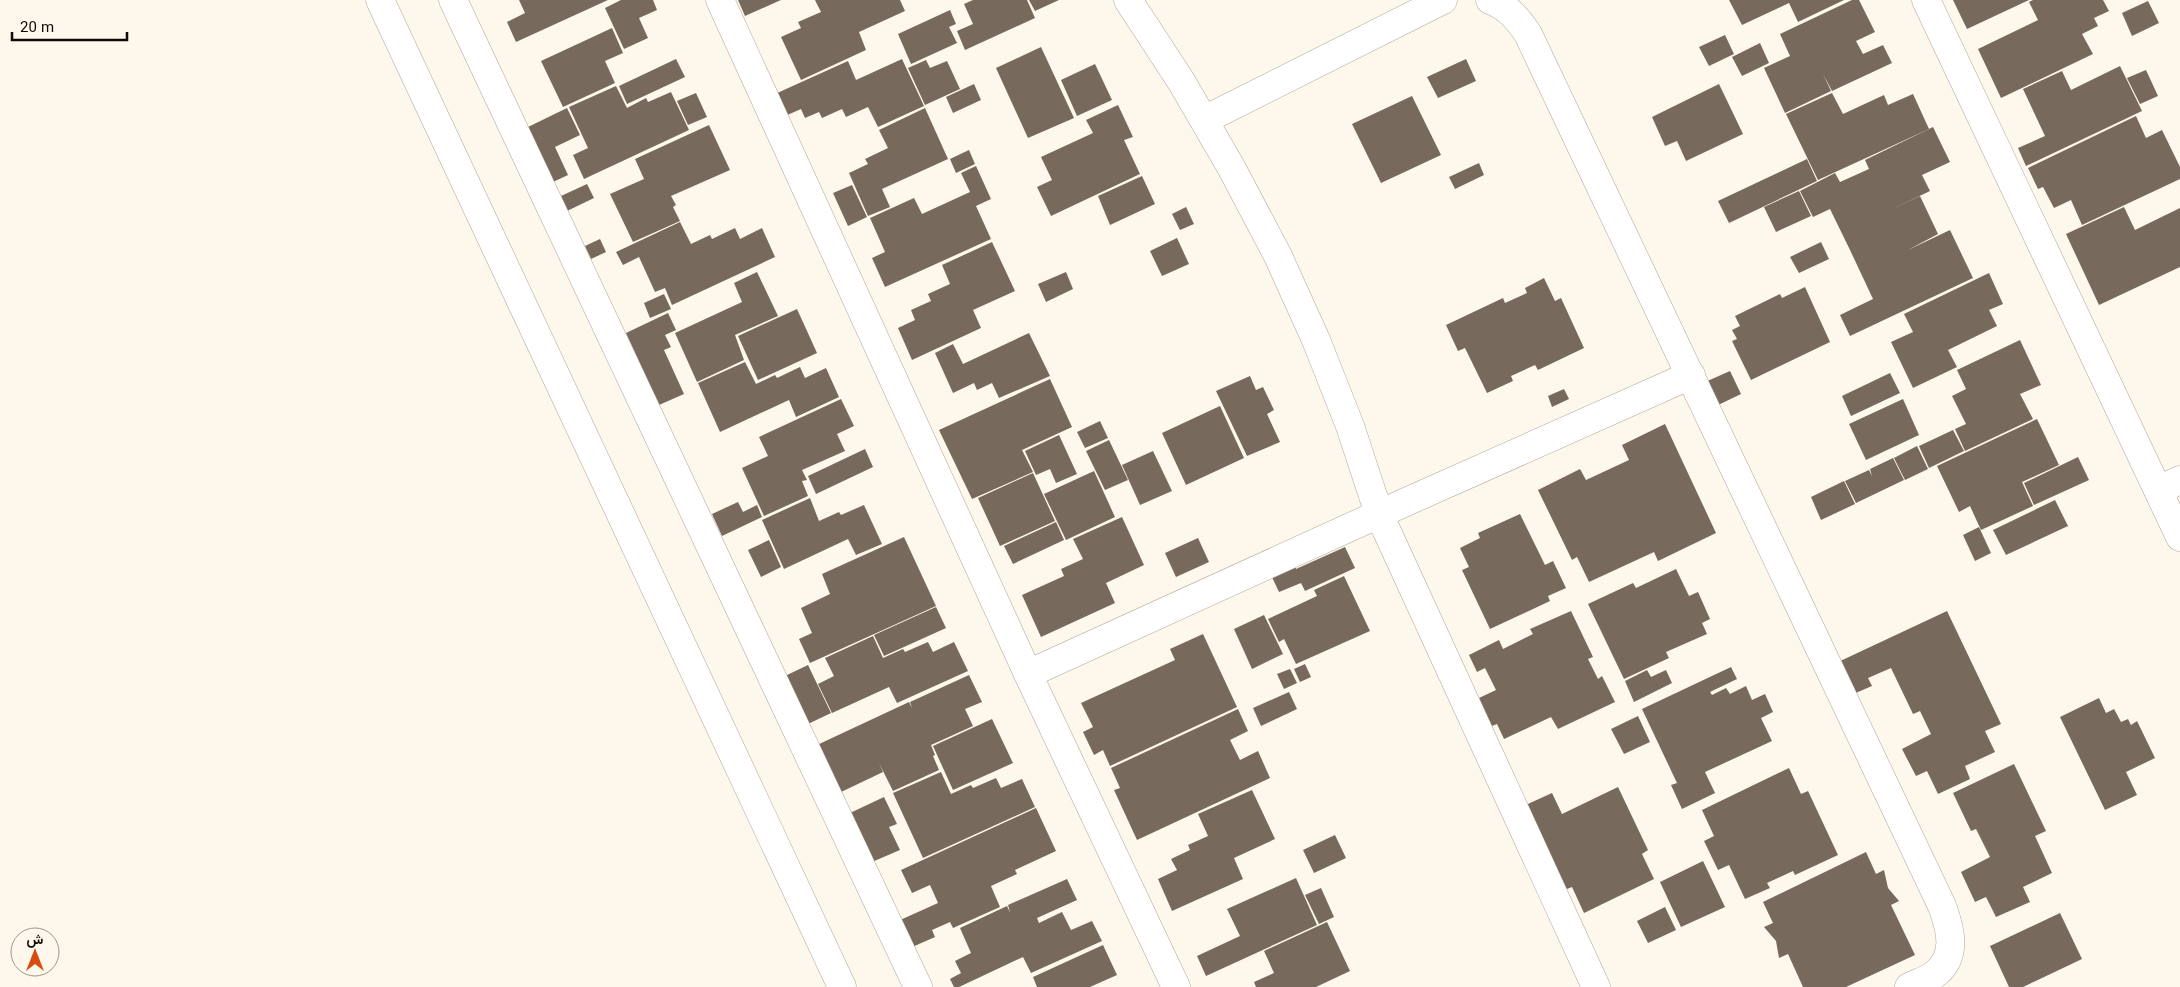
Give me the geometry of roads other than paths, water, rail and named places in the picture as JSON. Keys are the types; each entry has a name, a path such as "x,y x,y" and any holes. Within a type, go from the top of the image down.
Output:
{"street":[{"path":"380,0 842,987"},
{"path":"453,0 918,987"},
{"path":"720,0 1028,674 1176,987"},
{"path":"1128,0 1181,80 1231,167 1278,256 1316,340 1350,426 1380,514 1596,987"},
{"path":"1204,120 1444,0"},
{"path":"1490,0 1508,10 1528,34 1949,923 1952,942 1946,961 1934,975 1909,987"},
{"path":"1926,0 2169,485 2180,537"},
{"path":"1028,674 1691,375"}]}
